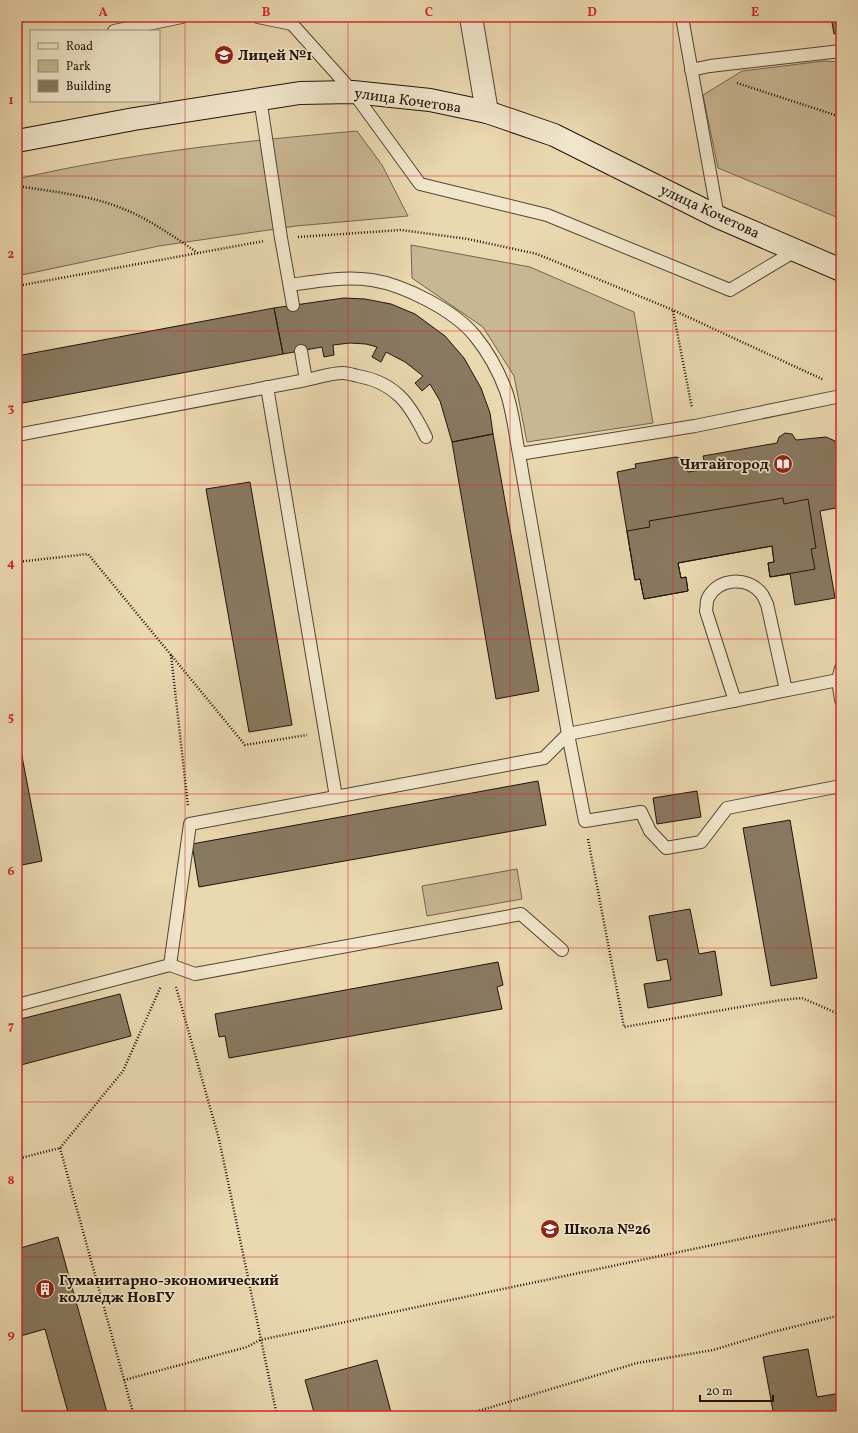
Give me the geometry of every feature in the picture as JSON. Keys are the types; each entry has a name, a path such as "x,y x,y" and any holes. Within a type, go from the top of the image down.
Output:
{"main road":[{"path":"471,17 487,112"},
{"name":"улица Кочетова","path":"17,141 260,98 300,93 353,92 430,100 487,112 554,135 718,217 841,270"}],"lane":[{"path":"119,30 182,17"},
{"path":"258,17 292,24 353,92 420,184 547,216 730,290 795,251"},
{"path":"682,17 718,217"},
{"path":"691,70 710,66 841,51"},
{"path":"260,98 281,238 293,305"},
{"path":"290,285 333,279 372,280 402,288 434,304 454,317 474,335 498,373 506,393 519,454 568,734 585,821 641,812 650,831 666,848 701,842 727,808 841,786"},
{"path":"301,351 306,380"},
{"path":"17,435 342,373 370,378 387,385 400,395 413,411 426,437"},
{"path":"267,387 336,797"},
{"path":"519,454 695,426 841,396"},
{"path":"735,701 706,611 707,599 714,590 721,584 730,582 741,582 752,586 761,593 767,604 786,690"},
{"path":"841,668 838,680 841,700"},
{"path":"170,965 190,824 544,758 568,734 838,680"},
{"path":"17,1005 170,965 195,974 521,914 562,950"}],"path":[{"path":"710,66 727,79 841,117"},
{"path":"17,186 74,195 111,204 160,227 198,253"},
{"path":"17,286 281,238 401,230 468,239 537,254 673,310 827,382"},
{"path":"17,262 21,285"},
{"path":"673,310 695,426"},
{"path":"17,562 88,554 245,745 324,732"},
{"path":"172,656 190,824"},
{"path":"585,821 624,1027 781,1000 802,998 841,1015"},
{"path":"17,1159 60,1148 123,1072 170,965"},
{"path":"170,965 219,1139 277,1416"},
{"path":"60,1148 134,1416"},
{"path":"124,1380 247,1347 260,1340 841,1218"},
{"path":"462,1416 637,1363 712,1350 773,1332 841,1315"}],"green space":[{"path":"824,61 841,62 841,219 718,168 703,95 742,71"},
{"path":"357,131 382,165 408,216 296,226 159,246 17,276 17,179 101,162 186,149"},
{"path":"411,245 530,267 634,312 653,423 527,442 514,376 483,327 412,278"},
{"path":"517,869 522,899 427,916 422,886"}],"building":[{"path":"831,17 841,17 841,33 834,34"},
{"path":"344,298 365,299 391,304 415,314 445,336 464,358 481,388 490,413 493,434 452,442 440,401 430,384 422,391 415,383 423,376 405,362 386,352 381,362 372,357 377,347 366,344 350,343 333,345 334,355 324,357 322,347 283,354 274,308"},
{"path":"274,308 283,354 17,404 17,356"},
{"path":"785,433 792,434 796,440 826,437 835,441 841,449 841,507 820,511 835,598 795,605 790,574 770,577 768,563 774,562 772,546 678,563 681,578 686,577 688,591 644,599 640,579 635,580 617,472 636,468 635,464 676,457 683,459 688,472 706,469 703,456 777,443 779,437"},
{"path":"493,434 539,691 496,699 452,442"},
{"path":"250,482 292,725 249,732 206,489"},
{"path":"783,498 784,504 808,499 816,548 811,549 815,569 770,577 768,563 774,562 772,546 678,563 681,578 686,577 688,591 644,599 640,579 635,580 627,531 650,527 649,521"},
{"path":"17,730 42,861 17,866"},
{"path":"538,781 546,825 199,887 192,844"},
{"path":"697,791 701,817 657,824 653,798"},
{"path":"790,820 817,978 771,986 743,828"},
{"path":"690,909 699,954 715,951 722,995 648,1008 644,984 671,980 667,959 657,961 649,916"},
{"path":"498,962 503,985 497,987 502,1009 229,1058 225,1036 219,1037 215,1014"},
{"path":"120,994 131,1036 17,1066 17,1020"},
{"name":"Гуманитарно-экономический колледж НовГУ","path":"58,1237 108,1416 69,1416 45,1329 17,1337 17,1249"},
{"path":"808,1349 817,1397 841,1393 841,1416 774,1416 763,1357"},
{"path":"377,1360 392,1416 315,1416 305,1380"}],"place":[{"name":"Лицей №1","path":"224,55"},
{"name":"Читайгород","path":"783,464"},
{"name":"Школа №26","path":"550,1229"},
{"name":"Гуманитарно-экономический колледж НовГУ","path":"45,1289"}]}
